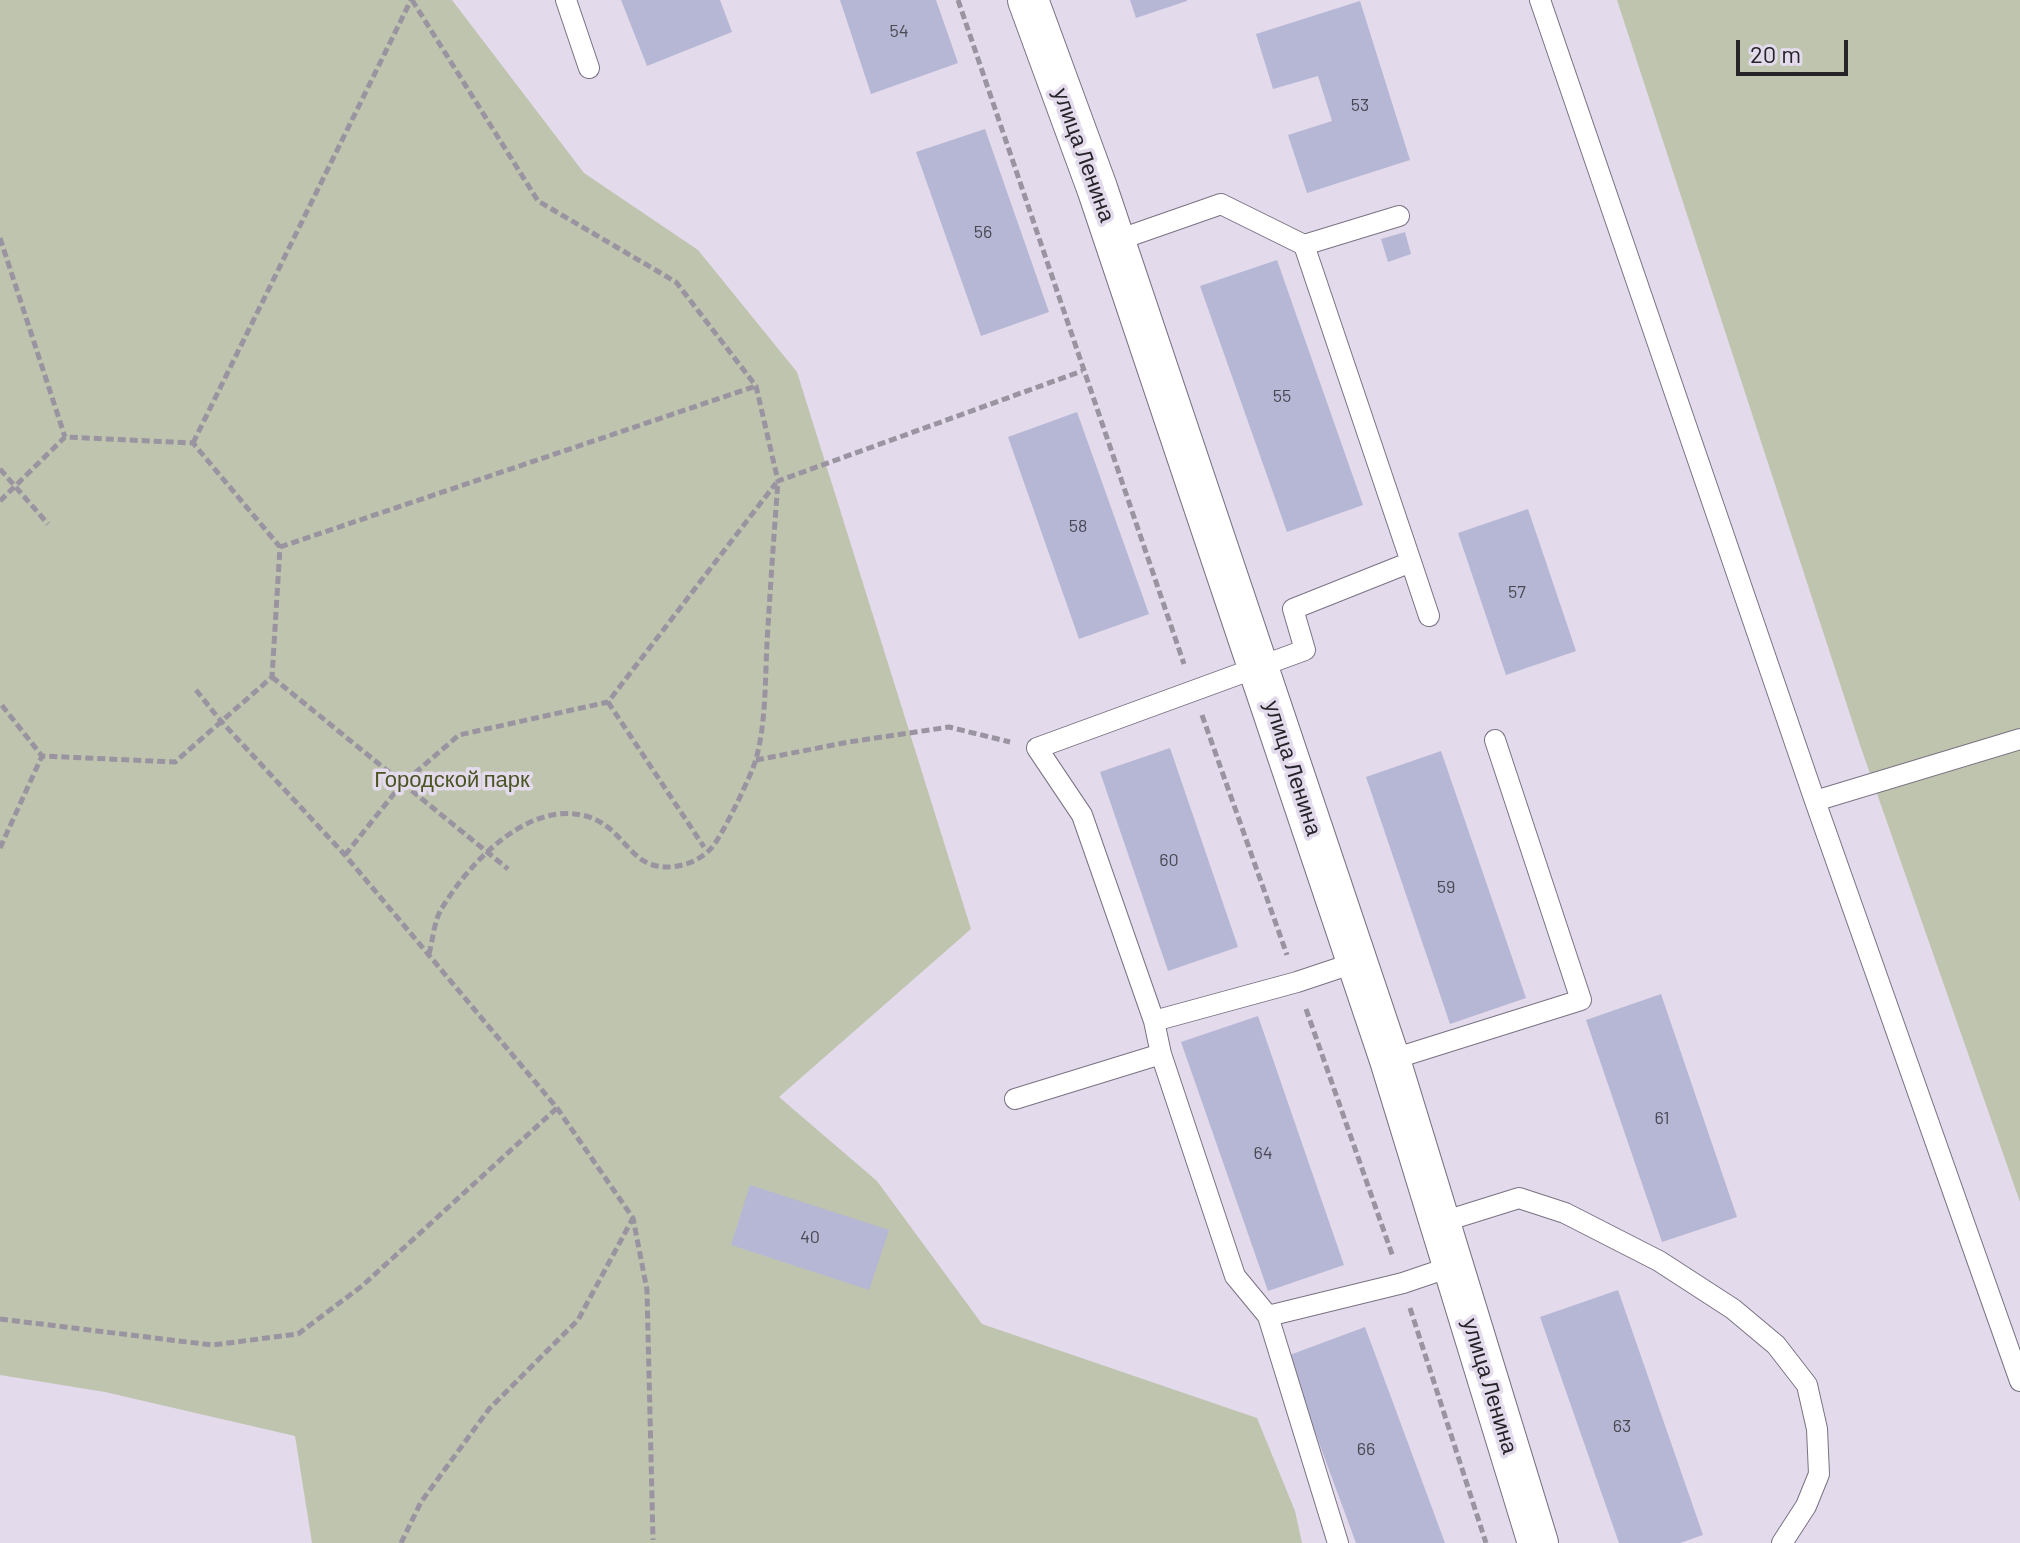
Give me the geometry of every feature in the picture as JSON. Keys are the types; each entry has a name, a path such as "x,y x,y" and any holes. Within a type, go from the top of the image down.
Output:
{"street":[{"name":"улица Ленина","path":"1028,0 1115,241 1390,1060 1538,1543"}],"lane":[{"path":"566,0 589,68"},
{"path":"1540,0 1815,801 2020,1381"},
{"path":"1115,241 1221,204 1304,245 1399,216"},
{"path":"1304,245 1429,616"},
{"path":"1338,1543 1268,1316 1235,1276 1161,1054 1154,1021 1082,815 1037,748 1305,650 1293,609 1411,562"},
{"path":"1815,801 2020,739"},
{"path":"1390,1060 1581,1000 1495,740"},
{"path":"1154,1021 1297,982 1357,962"},
{"path":"1015,1099 1161,1054"},
{"path":"1439,1223 1519,1198 1565,1213 1659,1261 1733,1309 1776,1345 1807,1385 1817,1429 1819,1474 1806,1506 1782,1543"},
{"path":"1268,1316 1403,1283 1453,1266"}],"path":[{"path":"412,0 538,201 676,282 756,386 778,481 764,702 756,760 713,847 696,860 671,868 649,864 629,848 611,827 584,815 546,816 520,825 487,852 440,910 429,955"},
{"path":"193,443 412,0"},
{"path":"958,0 1193,692 1403,1283 1486,1543"},
{"path":"0,238 65,437"},
{"path":"345,855 401,785 459,735 608,702 778,481 1082,371"},
{"path":"280,547 756,386"},
{"path":"0,501 65,437 193,443 280,547 272,677 175,762 42,756 0,703"},
{"path":"0,469 48,524"},
{"path":"272,677 508,869"},
{"path":"196,690 345,855 557,1108 633,1218 647,1290 653,1540"},
{"path":"608,702 704,847"},
{"path":"756,760 949,727 1037,748"},
{"path":"0,848 42,756"},
{"path":"0,1319 212,1345 298,1334 362,1286 557,1108"},
{"path":"401,1543 421,1502 489,1409 578,1320 633,1218"}],"green space":[{"name":"Городской парк","path":"0,0 452,0 584,173 698,250 797,372 971,929 779,1097 877,1181 982,1324 1257,1418 1295,1511 1302,1543 312,1543 295,1436 105,1392 0,1375"},
{"path":"1617,0 2020,0 2020,1202 1860,745"}],"building":[{"path":"621,0 720,0 732,32 647,66"},
{"path":"840,0 936,0 958,63 871,94"},
{"path":"1130,0 1187,0 1187,1 1136,18"},
{"path":"1360,1 1410,160 1307,193 1288,135 1332,121 1318,76 1273,89 1256,34"},
{"path":"985,129 1049,312 981,336 916,152"},
{"path":"1405,232 1411,254 1388,262 1381,239"},
{"path":"1277,260 1363,505 1287,532 1200,286"},
{"path":"1077,412 1149,614 1079,639 1008,437"},
{"path":"1528,509 1576,651 1506,675 1458,533"},
{"path":"1170,748 1238,947 1168,971 1100,772"},
{"path":"1441,751 1526,998 1450,1024 1366,777"},
{"path":"1661,994 1737,1217 1662,1242 1586,1020"},
{"path":"1258,1016 1344,1265 1268,1291 1181,1042"},
{"path":"750,1185 889,1230 869,1290 731,1245"},
{"path":"1618,1290 1703,1535 1680,1543 1619,1543 1540,1317"},
{"path":"1365,1327 1445,1543 1356,1543 1287,1356"}]}
